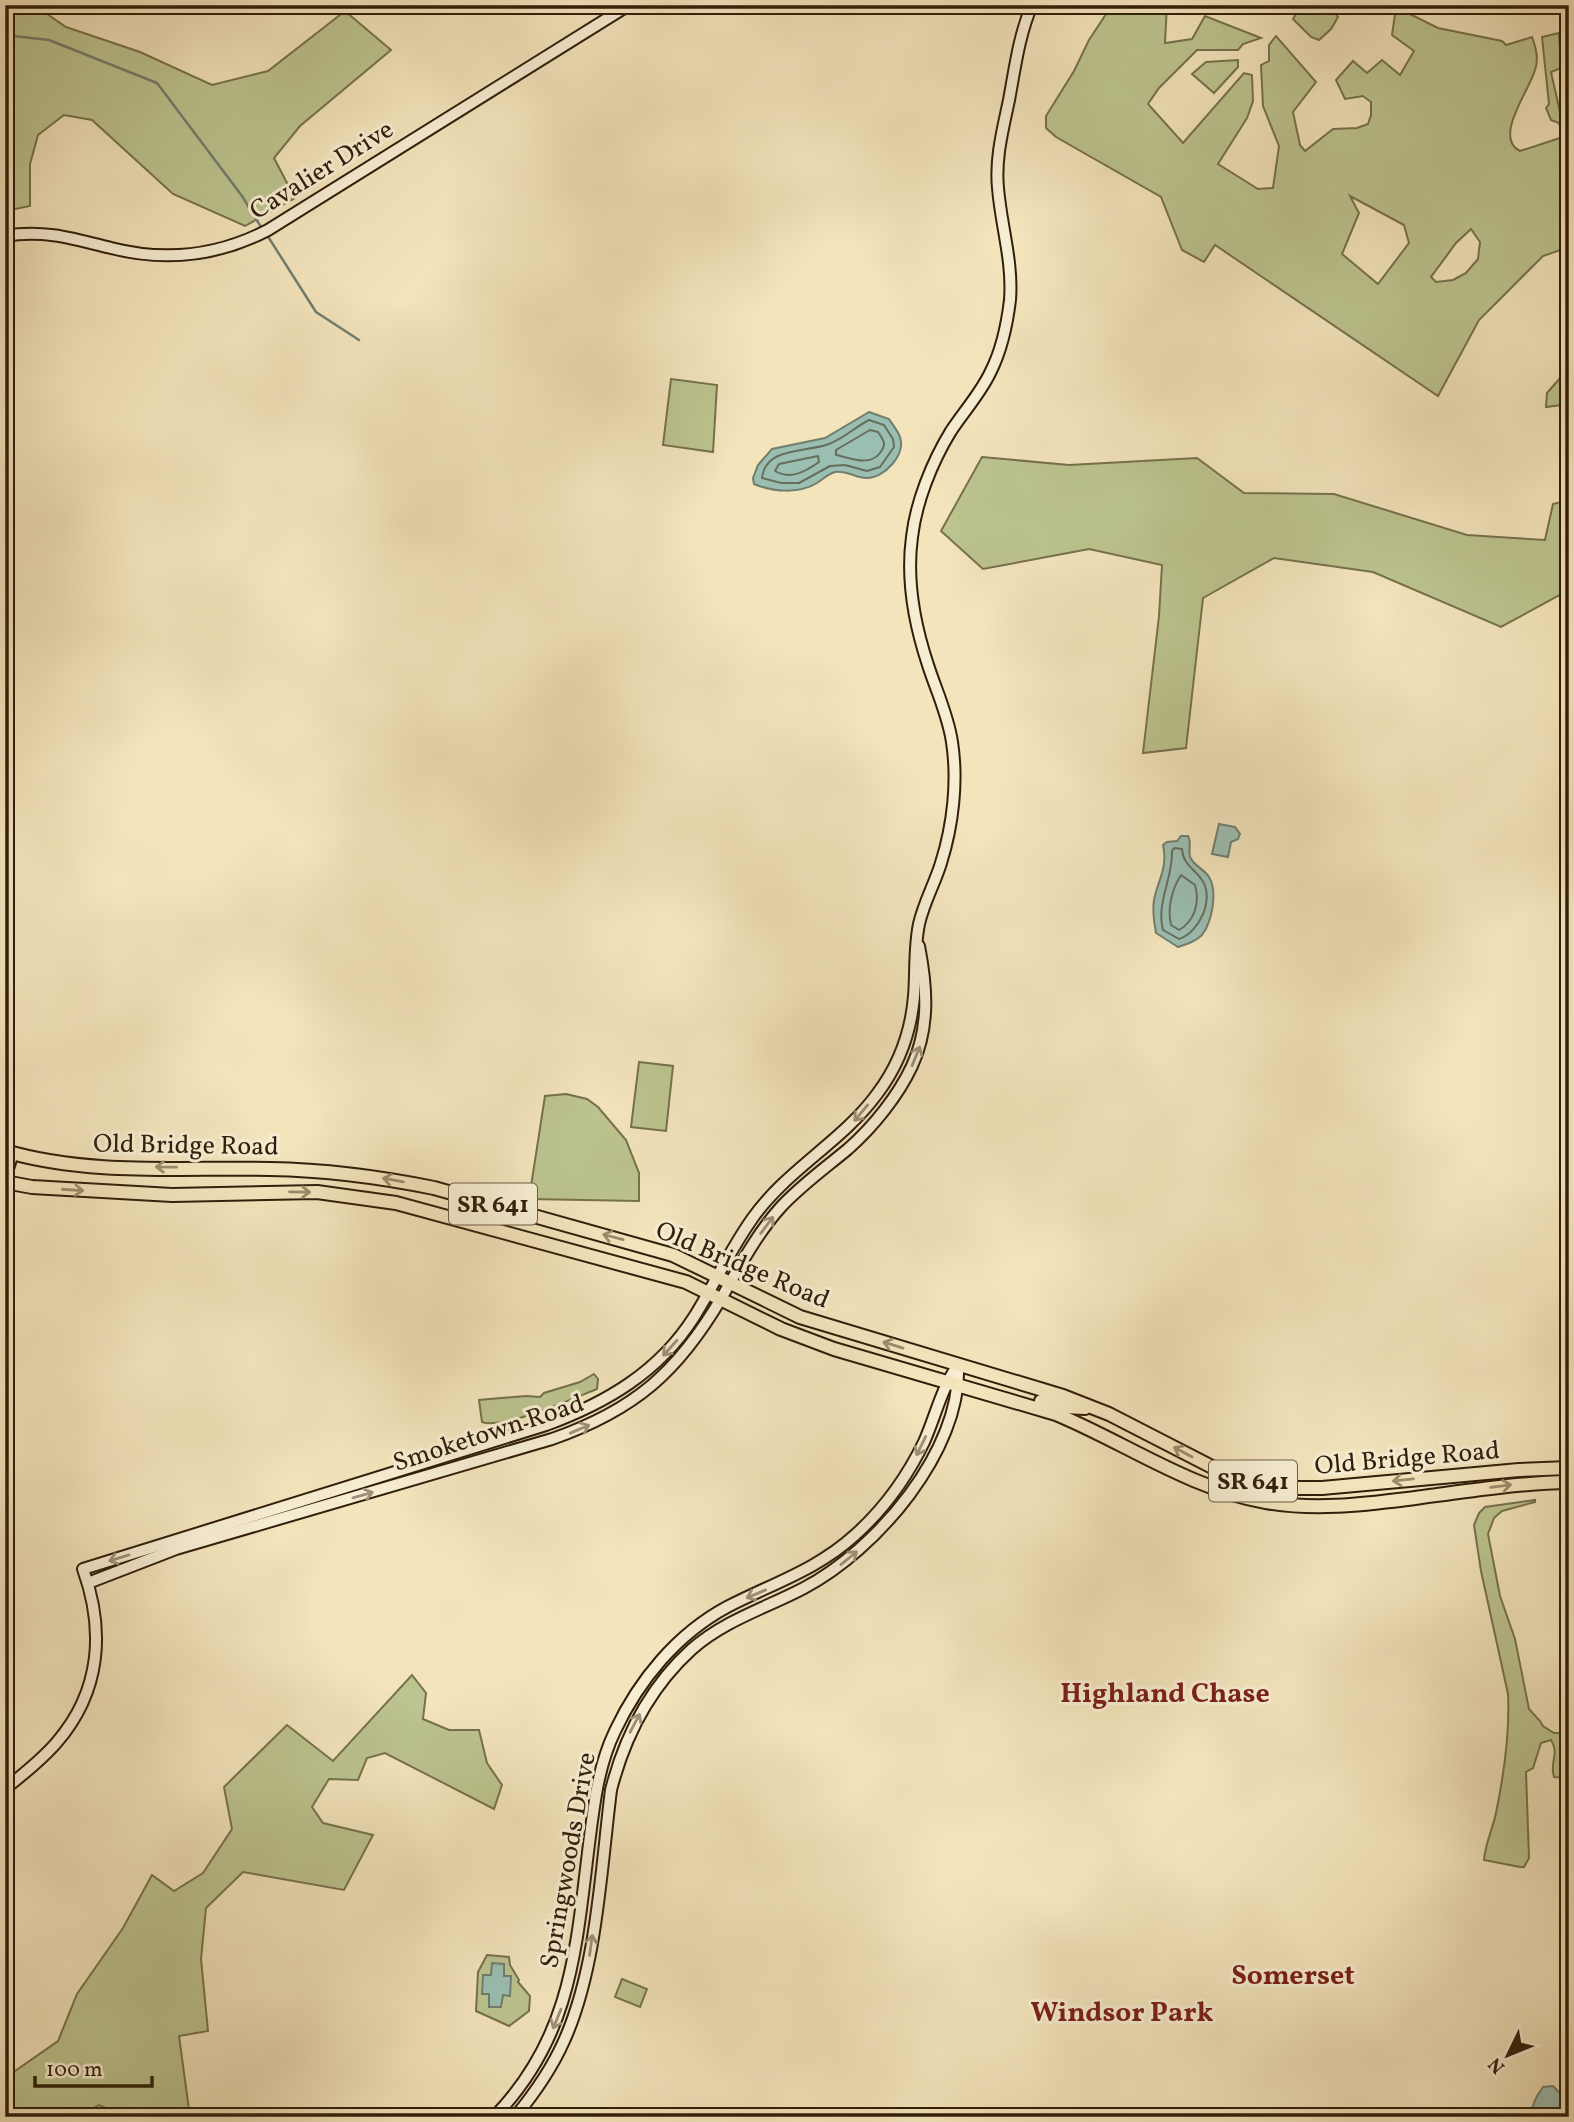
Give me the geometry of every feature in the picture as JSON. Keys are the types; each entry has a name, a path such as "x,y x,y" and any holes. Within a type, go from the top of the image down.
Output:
{"main road":[{"name":"Old Bridge Road","path":"9,1152 59,1162 99,1166 272,1168 394,1180 434,1188 649,1247 684,1259 767,1303 800,1317 1088,1427 1188,1478 1213,1488 1266,1502 1338,1506 1503,1486 1569,1482"},
{"path":"5,1175 9,1152"},
{"name":"Old Bridge Road","path":"5,1182 33,1187 135,1194 317,1192 370,1198 504,1231 662,1275 722,1298 781,1329 834,1349 955,1378 1059,1395 1096,1409 1218,1470 1261,1484 1286,1488 1322,1488 1569,1468"}],"street":[{"name":"Cavalier Drive","path":"5,236 30,233 66,235 132,253 172,256 210,252 239,244 268,230 629,5"},
{"name":"Smoketown Road","path":"917,937 926,984 925,1018 919,1048 908,1074 868,1128 850,1147 810,1178 778,1210 686,1352 655,1383 625,1405 578,1430 176,1549 88,1583 83,1569 571,1416 617,1394 652,1366 685,1331 759,1209 803,1165 853,1124 889,1077 903,1049 909,1028 913,1008 917,937 947,841 953,797 952,742 913,613 910,574 912,535 934,463 951,430 985,383 1003,338 1008,316 1011,276 999,199 998,165 1021,36 1032,5"},
{"name":"Springwoods Drive","path":"494,2117 534,2068 563,2005 570,1982 599,1777 614,1733 638,1690 664,1657 710,1618 821,1562 873,1517 911,1466 955,1378"},
{"name":"Springwoods Drive","path":"515,2117 557,2055 575,2013 590,1953 611,1790 626,1742 644,1707 675,1666 706,1638 750,1612 824,1577 874,1537 903,1504 928,1464 950,1418 955,1378"},
{"path":"5,1789 58,1741 80,1708 88,1690 97,1644 95,1613 88,1583"}],"green space":[{"path":"5,5 34,5 66,27 140,52 212,85 268,71 345,11 391,50 300,126 274,158 295,198 245,226 173,194 92,120 64,115 38,135 30,164 30,206 5,211"},
{"path":"1112,5 1167,5 1165,43 1192,39 1205,16 1261,38 1243,44 1238,50 1197,50 1159,88 1148,104 1183,143 1244,73 1252,75 1253,101 1247,118 1218,164 1258,189 1273,188 1279,146 1263,106 1261,65 1269,61 1269,45 1276,36 1316,82 1293,112 1300,145 1305,151 1333,129 1357,128 1368,124 1371,102 1363,96 1345,99 1336,80 1353,61 1367,73 1382,60 1400,75 1414,51 1392,35 1396,7 1438,28 1502,41 1506,45 1532,37 1536,66 1511,125 1513,145 1520,151 1563,137 1559,123 1551,120 1546,108 1549,104 1542,37 1559,33 1561,68 1551,72 1560,112 1569,114 1569,247 1543,256 1479,320 1438,396 1215,245 1204,262 1182,250 1161,197 1056,137 1046,128 1046,116 1074,71 1089,40","holes":["1350,196 1404,225 1409,243 1378,284 1342,254 1359,213","1471,229 1480,242 1478,259 1466,273 1453,280 1436,282 1431,277 1456,243"]},
{"path":"1301,5 1326,7 1338,17 1331,29 1319,40 1311,37 1293,19"},
{"path":"1238,60 1238,67 1214,93 1192,74 1206,62"},
{"path":"1569,368 1569,404 1546,407 1547,393"},
{"path":"671,379 717,385 713,452 663,445"},
{"path":"982,457 1069,465 1197,458 1244,493 1334,494 1467,535 1545,540 1553,504 1569,500 1569,590 1501,627 1373,572 1274,558 1203,598 1186,748 1143,753 1159,616 1162,565 1089,549 983,569 941,531"},
{"path":"639,1062 673,1066 666,1131 631,1127"},
{"path":"566,1094 587,1099 598,1107 626,1140 639,1173 639,1201 529,1199 545,1096"},
{"path":"594,1374 598,1379 597,1389 522,1417 492,1423 482,1422 479,1400 540,1397 544,1393 580,1382"},
{"path":"1535,1500 1502,1511 1494,1518 1488,1534 1500,1596 1515,1639 1529,1709 1543,1726 1554,1733 1569,1733 1569,1778 1554,1777 1555,1750 1551,1740 1541,1743 1533,1768 1526,1772 1529,1858 1524,1867 1520,1867 1484,1860 1504,1769 1508,1694 1481,1571 1474,1525 1485,1507"},
{"path":"412,1675 426,1693 423,1719 449,1730 479,1730 487,1763 502,1785 494,1809 385,1753 367,1758 358,1780 329,1779 312,1807 323,1823 373,1835 344,1890 243,1872 206,1908 201,1959 208,2031 179,2036 190,2117 127,2117 99,2105 78,2117 5,2117 5,2078 58,2041 77,1994 123,1928 152,1875 174,1891 203,1873 232,1829 224,1787 287,1725 333,1761"},
{"path":"487,1955 509,1957 518,1982 530,1996 529,2011 509,2026 476,2011 478,1972"},
{"path":"622,1979 647,1989 640,2007 615,1997"}],"water":[{"path":"869,412 889,419 900,437 897,458 880,474 867,478 835,472 810,487 794,490 769,489 754,484 753,478 758,465 772,449 825,438"},
{"path":"1219,824 1235,827 1240,834 1238,839 1231,842 1228,857 1212,854"},
{"path":"1181,836 1188,836 1190,857 1209,877 1213,898 1211,915 1202,935 1178,947 1156,933 1153,908 1163,867 1163,845 1177,841"},
{"path":"492,1963 504,1964 504,1976 511,1976 510,1996 503,1995 501,2007 489,2007 489,1994 482,1994 483,1975 491,1975"},
{"path":"1553,2086 1567,2101 1568,2117 1531,2117 1535,2101 1543,2087"}],"waterway":[{"path":"5,35 49,40 157,83 242,196 261,227"},
{"path":"267,235 316,312 359,340"}],"district":[{"name":"Highland Chase","path":"1165,1692"},
{"name":"Somerset","path":"1293,1974"},
{"name":"Windsor Park","path":"1122,2011"}]}
